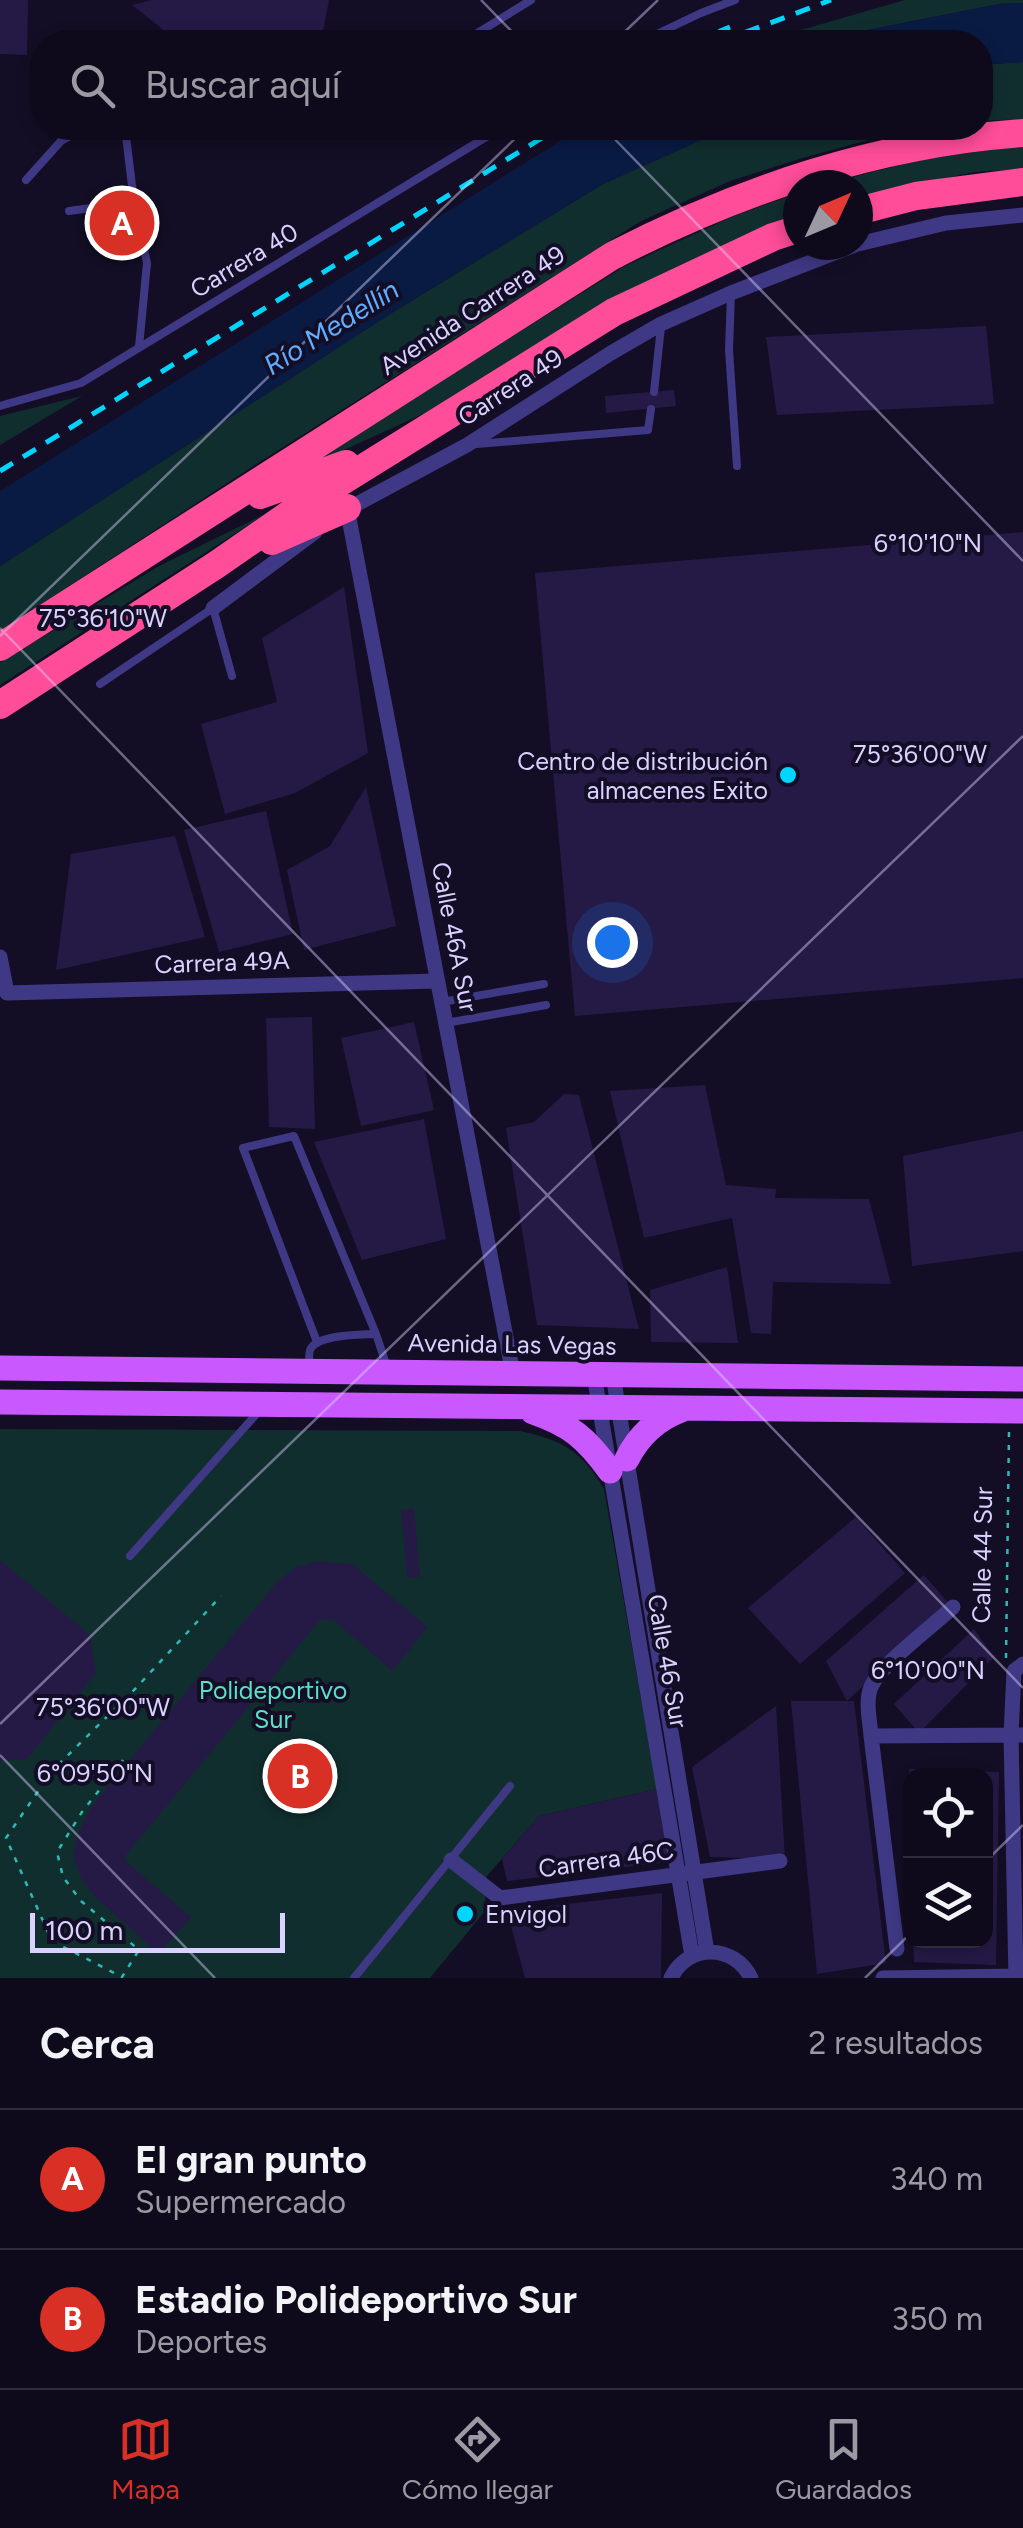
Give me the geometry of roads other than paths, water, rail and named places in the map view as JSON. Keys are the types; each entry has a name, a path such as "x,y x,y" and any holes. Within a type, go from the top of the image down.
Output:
{"highway":[{"name":"Avenida Carrera 49","path":"993,137 1023,133"},
{"name":"Avenida Carrera 49","path":"0,647 612,256 748,196 860,159 965,140"},
{"path":"873,207 916,196 1023,182"},
{"path":"0,706 294,511 614,312 783,234"},
{"path":"212,513 401,443"},
{"path":"216,566 347,508"}],"main road":[{"name":"Avenida Las Vegas","path":"0,1368 1023,1379"},
{"path":"0,1402 685,1409 1016,1421"},
{"path":"519,1407 551,1418 581,1435 619,1465 656,1423 685,1409"}],"street":[{"name":"Carrera 49","path":"873,241 946,223 1023,215"},
{"name":"Carrera 49","path":"213,608 347,508 467,444 611,353 661,324 810,260"},
{"name":"Calle 46A Sur","path":"347,508 513,1374"},
{"path":"0,956 4,998"},
{"name":"Carrera 49A","path":"4,998 438,981"},
{"name":"Calle 46 Sur","path":"604,1375 699,1954"},
{"path":"897,1948 868,1700 882,1672 954,1607"},
{"path":"883,1978 1019,1976 1018,1668"},
{"path":"871,1736 1017,1734"},
{"name":"Carrera 46C","path":"451,1860 500,1898 780,1861"},
{"path":"671,1978 682,1962 699,1954 730,1956 740,1962 751,1978"}],"lane":[{"path":"482,30 531,0"},
{"path":"665,30 734,0"},
{"path":"26,180 63,140"},
{"path":"126,140 147,264 139,348"},
{"name":"Carrera 40","path":"0,406 81,383 480,140"},
{"path":"69,211 134,202"},
{"path":"731,293 729,350 737,466"},
{"path":"654,392 661,324"},
{"path":"467,444 648,430 651,409"},
{"path":"100,684 213,608 232,676"},
{"path":"442,1002 544,984"},
{"path":"446,1024 546,1006"},
{"path":"317,1342 244,1148 294,1136 388,1372"},
{"path":"308,1372 310,1350 317,1342 376,1334"},
{"path":"130,1556 266,1404"},
{"path":"354,1978 510,1786"}],"water":[{"path":"1023,3 1023,62 993,64 993,30 868,30 999,4"},
{"name":"Río Medellín","path":"562,140 701,140 603,184 390,314 0,566 0,491"}],"railway":[{"path":"752,30 831,0"},
{"path":"723,30 730,27"},
{"path":"0,471 538,140"}],"place":[{"name":"El gran punto","path":"122,223"},
{"name":"Centro de distribución almacenes Exito","path":"788,775"},
{"name":"Estadio Polideportivo Sur","path":"300,1776"},
{"name":"Envigol","path":"465,1914"}],"park label":[{"name":"Polideportivo Sur","path":"273,1704"}]}
